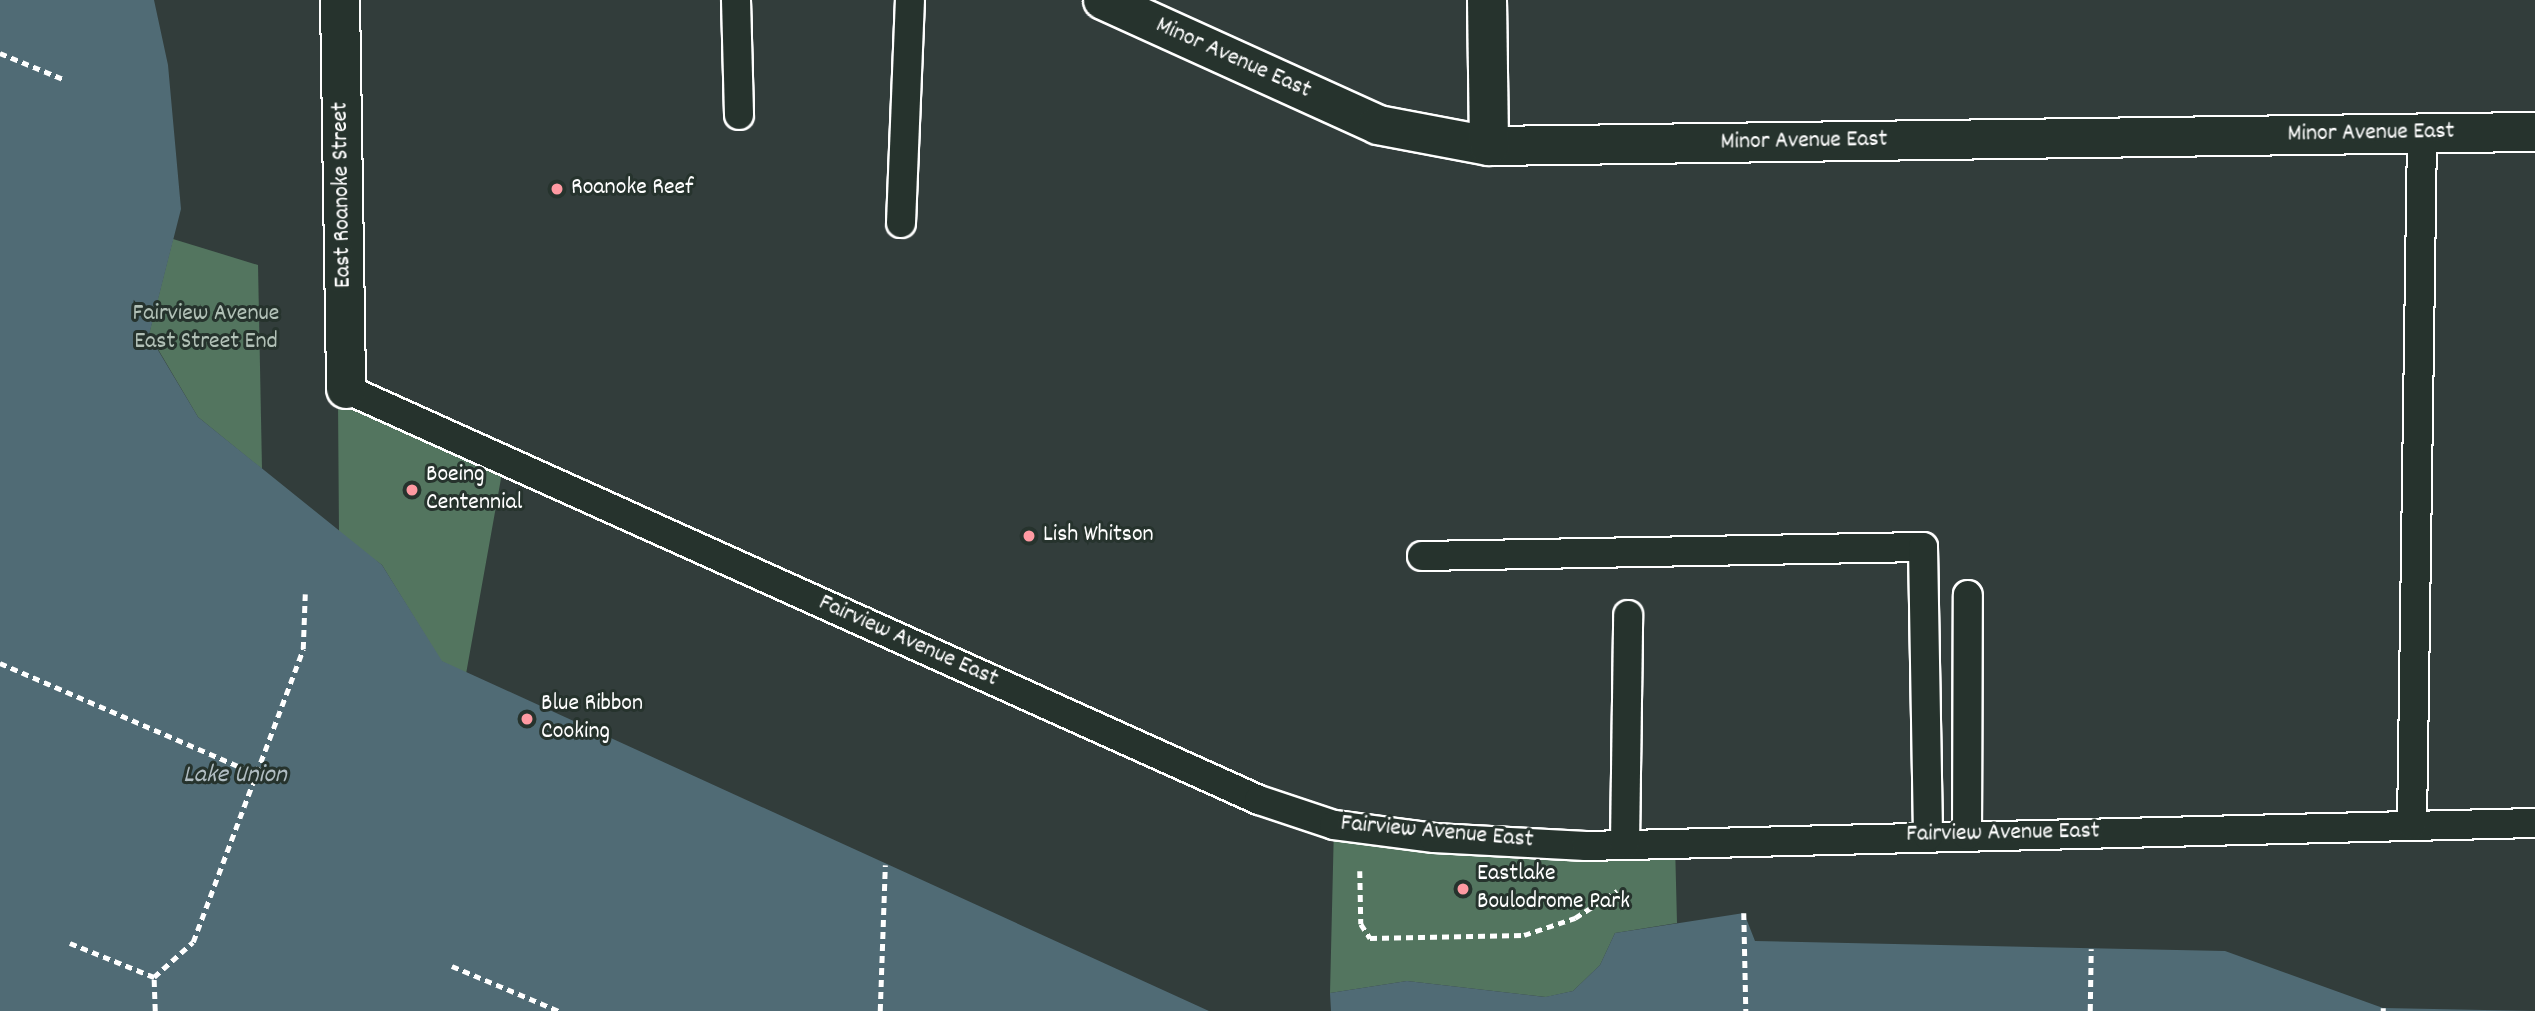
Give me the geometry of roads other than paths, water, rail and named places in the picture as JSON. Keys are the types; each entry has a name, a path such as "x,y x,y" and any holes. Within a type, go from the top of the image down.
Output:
{"street":[{"name":"East Roanoke Street","path":"340,0 346,389"},
{"name":"Minor Avenue East","path":"1103,0 1378,125 1489,146 2535,132"},
{"path":"1487,0 1489,146"}],"lane":[{"path":"736,0 739,115"},
{"path":"901,223 910,0"},
{"path":"2412,825 2422,134"},
{"name":"Fairview Avenue East","path":"346,389 1259,800 1334,825 1434,838 1625,844 2535,823"},
{"path":"1422,556 1923,547 1928,836"},
{"path":"1967,835 1968,595"},
{"path":"1625,844 1628,615"}],"water":[{"name":"Lake Union","path":"0,0 154,0 168,65 181,209 149,335 198,417 382,565 442,661 1209,1011 0,1011"},
{"path":"1744,913 1755,941 2225,951 2383,1008 2535,1011 1331,1011 1330,993 1407,981 1545,997 1573,991 1600,965 1615,933"}],"place":[{"name":"Roanoke Reef","path":"557,189"},
{"name":"Boeing Centennial","path":"412,490"},
{"name":"Lish Whitson","path":"1029,536"},
{"name":"Blue Ribbon Cooking","path":"527,719"},
{"name":"Eastlake Boulodrome Park","path":"1463,889"}],"park label":[{"name":"Fairview Avenue East Street End","path":"206,329"}]}
